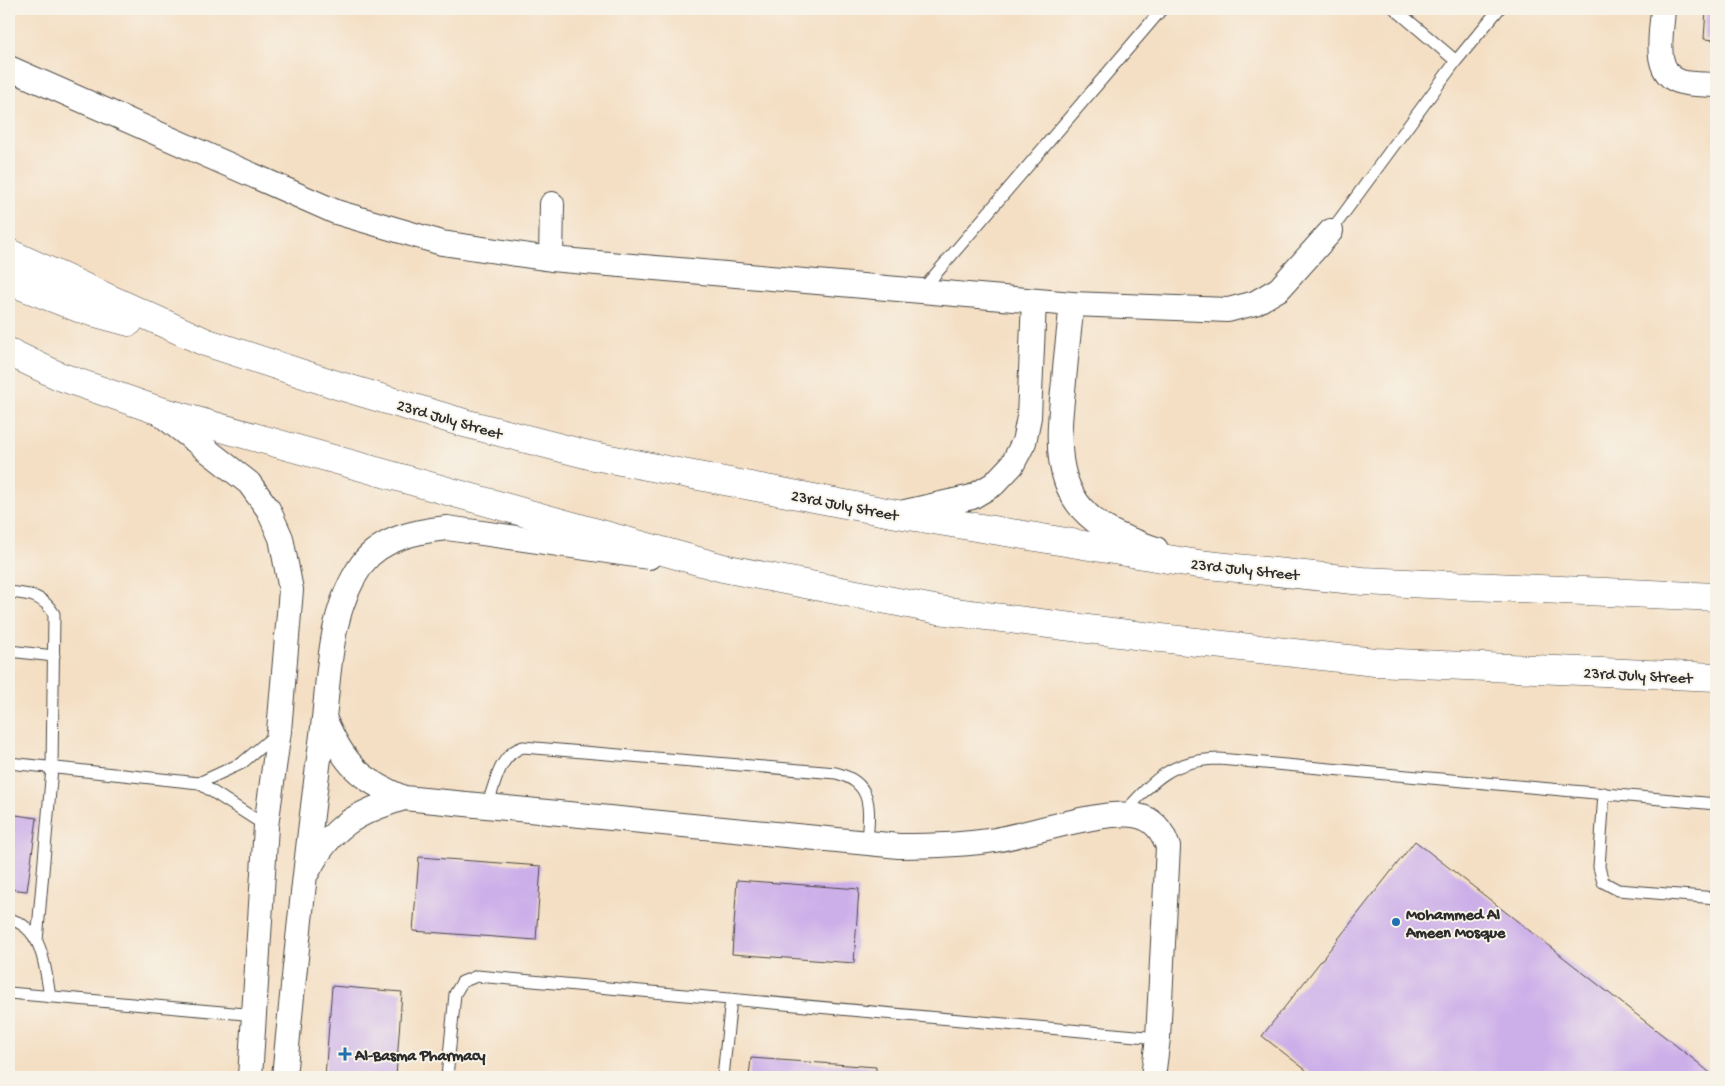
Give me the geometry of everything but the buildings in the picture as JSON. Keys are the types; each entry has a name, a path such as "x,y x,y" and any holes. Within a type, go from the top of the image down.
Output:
{"main road":[{"name":"23rd July Street","path":"9,253 205,342 336,385 464,423 589,455 897,514 1198,564 1363,580 1716,597"},
{"path":"9,281 81,309 205,342"},
{"name":"23rd July Street","path":"9,352 59,376 154,409 723,568 939,610 1365,661 1716,677"}],"street":[{"path":"1663,9 1660,54 1663,65 1670,76 1680,82 1716,85"},
{"path":"9,68 336,212 442,243 551,260 1072,304 1228,310 1255,303 1279,289 1331,232"},
{"path":"551,260 552,204"},
{"path":"897,514 972,497 994,484 1012,465 1024,442 1029,417 1034,301"},
{"path":"1072,304 1058,448 1063,475 1074,499 1093,519 1115,534 1198,564"},
{"path":"154,409 249,483 268,509 281,538 291,590 278,731 266,826 256,1015 250,1077"},
{"path":"284,1077 302,881 325,720 332,643 340,610 350,584 364,562 389,543 416,532 447,528 723,568"},
{"path":"325,720 336,747 355,769 378,787 404,798 907,846 963,844 1123,814 1138,816 1152,822 1164,835 1168,847 1158,1038 1153,1077"},
{"path":"302,881 318,851 342,826 371,808 404,798"}],"lane":[{"path":"921,291 1162,9"},
{"path":"1395,9 1456,61"},
{"path":"1331,232 1456,61 1499,9"},
{"path":"9,592 38,596 48,604 54,614 52,768 37,941"},
{"path":"9,651 54,656"},
{"path":"199,783 242,763 278,731"},
{"path":"487,806 506,757 513,750 523,747 836,773 849,776 860,784 866,796 869,809 867,843"},
{"path":"1123,814 1158,777 1176,766 1197,759 1219,759 1716,804"},
{"path":"9,764 199,783 266,826"},
{"path":"1604,793 1599,867 1604,882 1618,890 1716,898"},
{"path":"9,919 19,921 29,929 37,941 43,957 50,997"},
{"path":"447,1077 453,1000 457,988 469,978 485,977 1158,1038"},
{"path":"9,993 256,1015"},
{"path":"723,1077 730,999"}],"place":[{"name":"Mohammed Al Ameen Mosque","path":"1396,922"},
{"name":"Al-Basma Pharmacy","path":"345,1054"}]}
